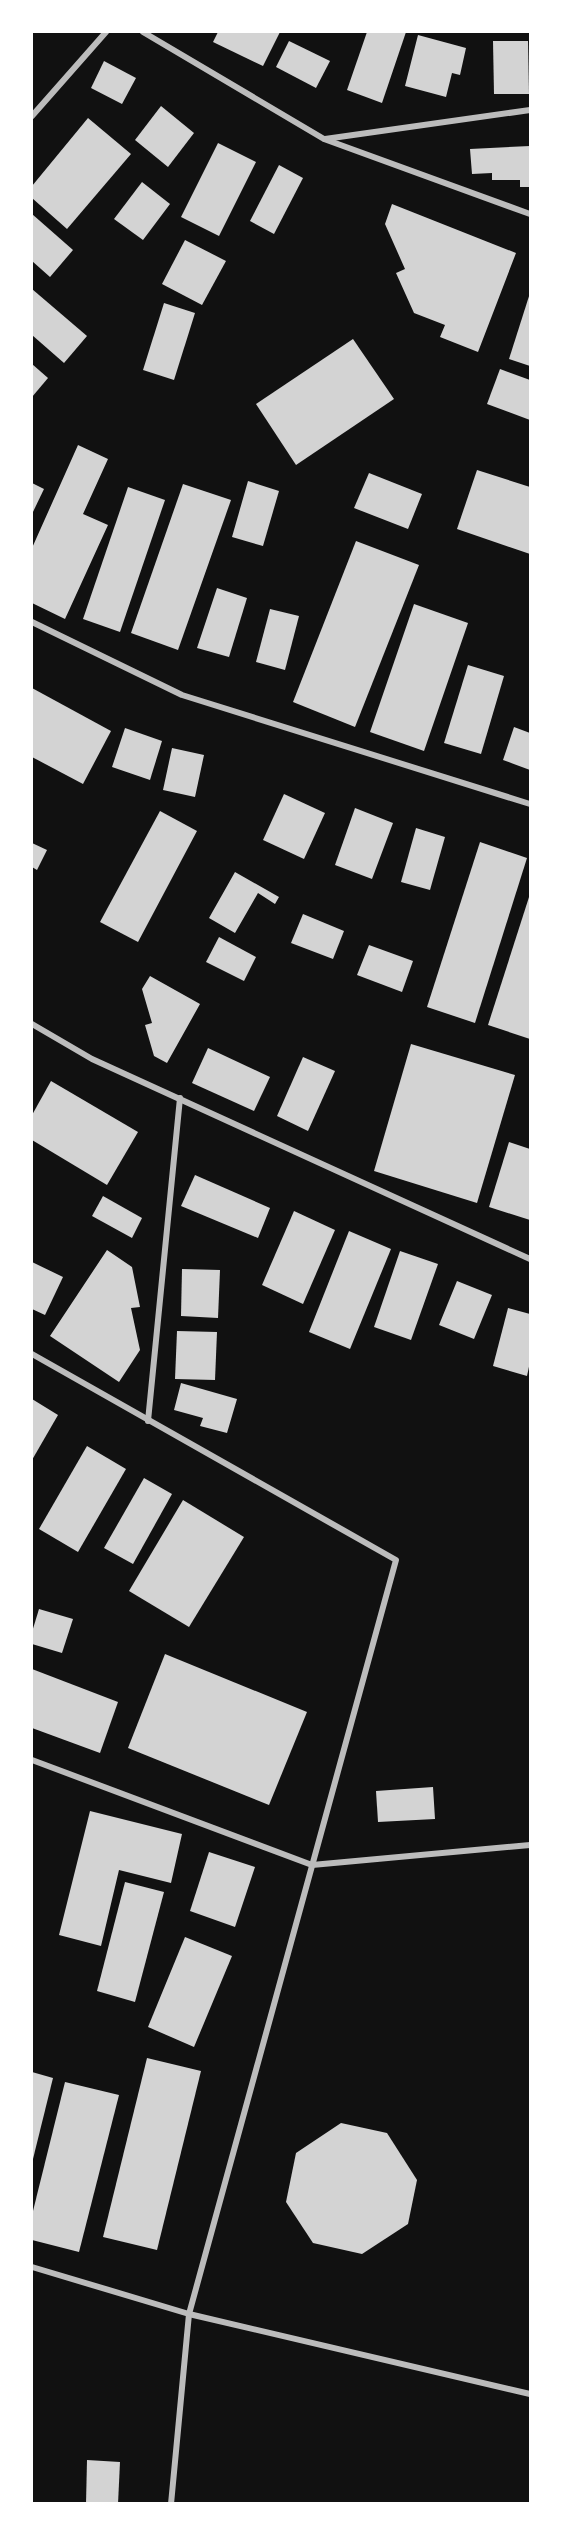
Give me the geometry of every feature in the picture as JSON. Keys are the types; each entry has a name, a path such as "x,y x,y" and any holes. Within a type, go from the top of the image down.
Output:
{"street":[{"path":"32,116 106,32"},
{"path":"143,32 324,140 531,214"},
{"path":"324,140 531,110"},
{"path":"32,622 182,695 531,804"},
{"path":"32,1024 92,1059 531,1259"},
{"path":"148,1421 180,1098"},
{"path":"32,1354 396,1560 189,2314 171,2504"},
{"path":"32,1760 312,1865 531,1845"},
{"path":"32,2266 189,2314 531,2394"}],"building":[{"path":"218,32 280,32 263,66 213,42"},
{"path":"367,32 406,32 382,103 347,90"},
{"path":"418,35 466,48 460,75 452,73 446,97 405,86"},
{"path":"289,41 330,61 316,88 276,67"},
{"path":"493,41 528,41 529,94 494,94"},
{"path":"104,61 136,78 122,104 91,88"},
{"path":"161,106 194,133 168,167 135,140"},
{"path":"88,118 131,154 67,229 32,198 32,186"},
{"path":"218,143 256,162 219,236 181,217"},
{"path":"530,146 530,187 520,187 520,180 492,180 492,173 472,174 470,149"},
{"path":"279,165 303,178 274,234 250,221"},
{"path":"142,182 170,204 143,240 114,219"},
{"path":"392,204 516,253 478,352 440,337 445,325 414,313 396,273 405,269 385,224"},
{"path":"32,214 73,250 50,277 32,261"},
{"path":"185,240 226,261 202,305 162,284"},
{"path":"32,289 87,336 64,363 32,335"},
{"path":"530,293 530,366 509,359"},
{"path":"164,303 195,313 174,380 143,370"},
{"path":"353,339 394,399 296,465 256,404"},
{"path":"32,364 48,378 32,397"},
{"path":"500,369 530,380 530,420 487,404"},
{"path":"78,445 108,459 83,514 108,525 65,619 32,603 32,548"},
{"path":"477,470 530,487 530,554 457,529"},
{"path":"369,473 422,494 408,529 354,508"},
{"path":"248,481 279,491 263,546 232,537"},
{"path":"32,483 44,489 32,514"},
{"path":"183,484 231,500 178,650 131,633"},
{"path":"128,487 165,500 120,632 83,619"},
{"path":"356,541 419,565 355,727 293,702"},
{"path":"217,588 247,598 229,657 197,648"},
{"path":"414,604 468,623 424,751 370,732"},
{"path":"270,609 299,616 285,670 256,662"},
{"path":"468,665 504,676 481,754 444,743"},
{"path":"32,688 111,731 83,784 32,757"},
{"path":"514,727 530,733 530,770 503,760"},
{"path":"125,728 162,741 150,780 112,767"},
{"path":"172,748 204,755 195,797 163,790"},
{"path":"284,794 325,813 304,859 263,840"},
{"path":"355,808 393,823 372,879 335,865"},
{"path":"160,811 197,831 138,942 100,922"},
{"path":"416,828 445,837 430,890 401,882"},
{"path":"480,842 527,858 475,1023 427,1007"},
{"path":"32,843 47,850 37,870 32,867"},
{"path":"235,872 279,897 275,904 258,893 235,933 209,918"},
{"path":"530,894 530,1039 488,1025"},
{"path":"303,914 344,931 333,959 291,943"},
{"path":"219,937 256,957 244,981 206,962"},
{"path":"369,945 413,961 402,992 357,975"},
{"path":"150,976 200,1004 167,1063 154,1056 145,1025 152,1023 142,989"},
{"path":"411,1044 515,1075 477,1203 374,1171"},
{"path":"208,1048 270,1077 254,1111 192,1083"},
{"path":"303,1057 335,1071 308,1131 277,1116"},
{"path":"51,1081 138,1132 107,1185 32,1140 32,1115"},
{"path":"509,1142 530,1149 530,1220 489,1207"},
{"path":"195,1175 270,1208 258,1238 181,1206"},
{"path":"103,1196 142,1218 132,1238 92,1216"},
{"path":"294,1211 335,1230 303,1304 262,1285"},
{"path":"349,1231 391,1249 350,1349 309,1332"},
{"path":"107,1250 132,1267 140,1307 131,1308 140,1350 119,1382 50,1336"},
{"path":"400,1251 438,1264 411,1340 374,1327"},
{"path":"32,1262 63,1277 45,1315 32,1309"},
{"path":"182,1269 220,1270 218,1318 181,1316"},
{"path":"457,1281 492,1295 474,1339 439,1325"},
{"path":"508,1308 530,1314 530,1362 527,1376 493,1366"},
{"path":"177,1331 217,1332 215,1380 175,1379"},
{"path":"181,1383 237,1399 227,1433 200,1426 203,1418 174,1410"},
{"path":"32,1399 58,1415 32,1460"},
{"path":"87,1446 126,1469 78,1552 39,1529"},
{"path":"144,1478 172,1494 133,1564 104,1548"},
{"path":"183,1500 244,1537 189,1627 129,1591"},
{"path":"39,1609 73,1619 62,1653 32,1644 32,1632"},
{"path":"165,1654 307,1712 269,1805 128,1748"},
{"path":"32,1669 118,1702 100,1753 32,1728"},
{"path":"433,1787 435,1819 378,1822 376,1791"},
{"path":"90,1811 182,1834 171,1883 119,1870 101,1946 59,1935"},
{"path":"209,1852 255,1867 235,1927 190,1911"},
{"path":"125,1882 164,1892 135,2002 97,1991"},
{"path":"185,1937 232,1956 194,2047 148,2027"},
{"path":"147,2058 201,2071 157,2250 103,2237"},
{"path":"32,2072 53,2078 32,2163"},
{"path":"65,2082 119,2095 79,2252 32,2240 32,2215"},
{"path":"341,2123 387,2133 417,2180 408,2224 362,2254 313,2243 286,2202 296,2153"},
{"path":"87,2460 120,2462 118,2504 86,2504"}]}
